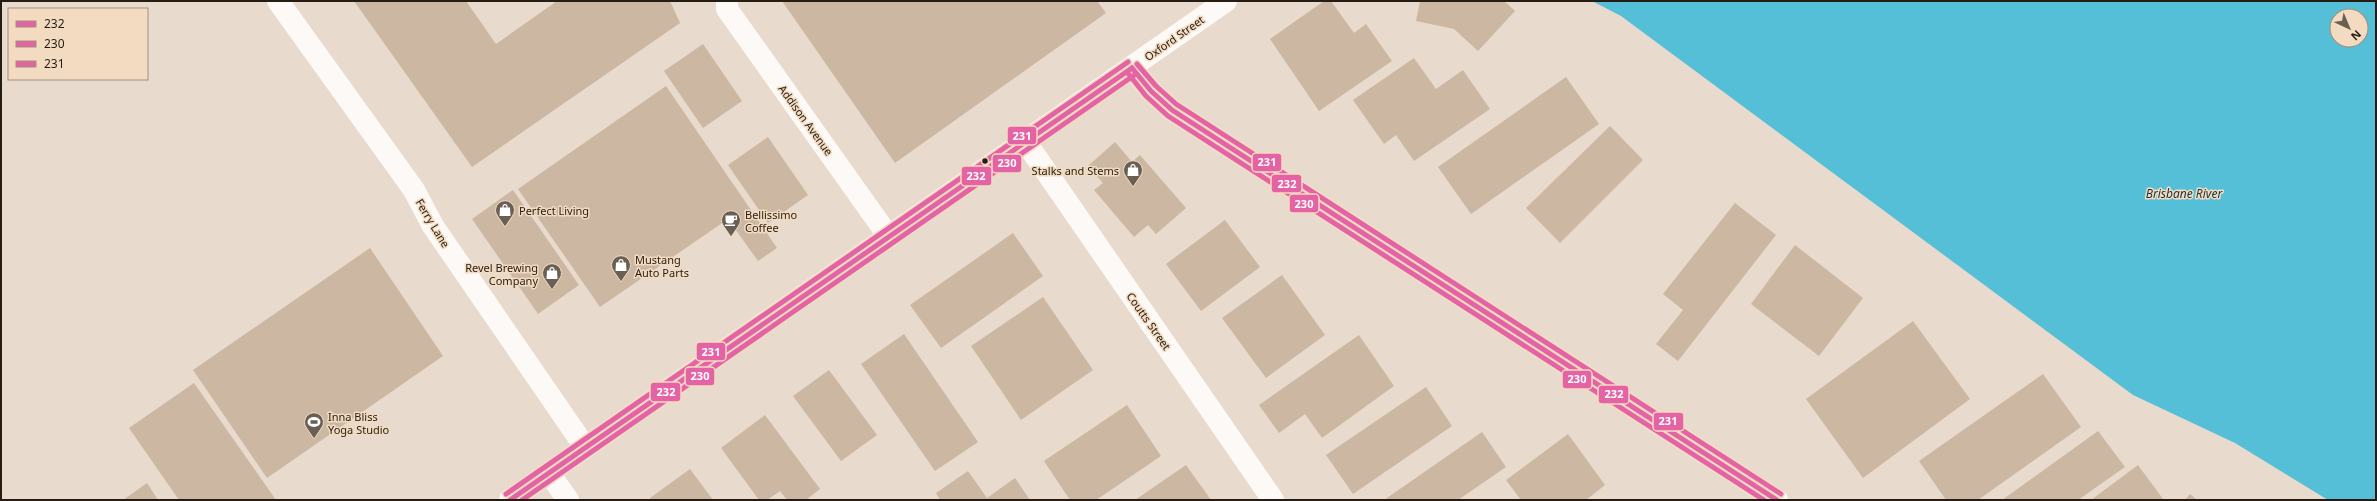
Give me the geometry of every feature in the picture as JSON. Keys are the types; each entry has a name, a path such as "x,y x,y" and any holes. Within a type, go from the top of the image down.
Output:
{"street":[{"name":"Ferry Lane","path":"278,1 414,190 433,226 585,447"},
{"name":"Addison Avenue","path":"727,1 727,9 889,237"},
{"name":"Oxford Street","path":"510,500 1132,68 1226,1"},
{"path":"1132,68 1151,91 1172,110 1777,500"},
{"name":"Coutts Street","path":"1025,141 1273,500"},
{"path":"549,473 568,500"}],"water":[{"name":"Brisbane River","path":"1592,1 2376,1 2376,500 2328,500 2235,443 2133,395 1621,16"}],"building":[{"path":"354,1 466,1 496,44 557,1 670,1 680,23 472,167"},
{"path":"782,1 1097,1 1106,13 895,163"},
{"path":"1324,1 1331,1 1354,33 1366,24 1392,61 1319,111 1270,39"},
{"path":"1420,1 1504,1 1515,11 1478,51 1454,29 1416,21"},
{"path":"703,44 742,101 703,128 664,71"},
{"path":"1414,58 1436,89 1463,70 1490,109 1414,161 1396,135 1384,144 1353,100"},
{"path":"1566,77 1599,124 1471,214 1438,167"},
{"path":"666,86 777,248 758,261 728,219 600,307 518,189"},
{"path":"1610,126 1643,160 1560,243 1526,208"},
{"path":"768,137 808,195 768,223 728,165"},
{"name":"Stalks and Stems","path":"1115,142 1132,162 1140,155 1186,208 1156,234 1148,225 1134,237 1094,190 1103,183 1088,166"},
{"path":"513,190 579,285 538,314 472,219"},
{"path":"1735,203 1776,235 1678,361 1656,344 1683,310 1663,294"},
{"path":"1225,220 1260,267 1201,311 1166,264"},
{"path":"1013,233 1043,276 941,348 910,305"},
{"path":"1795,245 1863,298 1819,356 1751,304"},
{"path":"370,248 443,356 267,478 193,370"},
{"path":"1282,275 1325,335 1266,378 1222,318"},
{"path":"1043,297 1093,370 1021,420 971,346"},
{"path":"1913,321 1970,399 1863,478 1806,399"},
{"path":"904,334 978,442 935,471 861,364"},
{"path":"1359,335 1394,386 1322,438 1305,414 1279,433 1259,405"},
{"path":"829,370 877,435 841,461 793,396"},
{"path":"2043,374 2081,427 1978,500 1946,500 1919,461"},
{"path":"194,383 276,500 179,500 129,428"},
{"path":"1426,387 1452,426 1353,494 1326,455"},
{"path":"1127,405 1161,456 1096,500 1070,500 1044,461"},
{"path":"765,415 820,489 806,500 787,500 780,491 767,500 759,500 721,448"},
{"path":"2098,431 2125,467 2078,500 2002,500"},
{"path":"1482,432 1506,467 1458,500 1384,500"},
{"path":"1568,434 1605,485 1586,500 1521,500 1506,480"},
{"path":"1186,465 1211,500 1135,500"},
{"path":"2138,465 2163,499 2091,500"},
{"path":"690,469 713,500 651,500 650,498"},
{"path":"968,471 987,498 1015,478 1030,500 940,500 936,493"},
{"path":"147,483 158,500 123,500"},
{"path":"2190,494 2197,500 2185,500"}],"transit line":[{"name":"231","path":"506,494 1128,62"},
{"name":"231","path":"1137,64 1156,86 1176,104 1781,494"},
{"name":"232","path":"1132,68 1151,91 1172,110 1777,500"},
{"name":"232","path":"510,500 1132,68"},
{"name":"230","path":"1127,72 1146,96 1168,116 1764,500"},
{"name":"230","path":"522,500 1136,74"}],"place":[{"name":"Stalks and Stems","path":"1133,187"},
{"name":"Perfect Living","path":"505,227"},
{"name":"Bellissimo Coffee","path":"731,237"},
{"name":"Mustang Auto Parts","path":"621,282"},
{"name":"Revel Brewing Company","path":"552,290"},
{"name":"Inna Bliss Yoga Studio","path":"314,439"}]}
